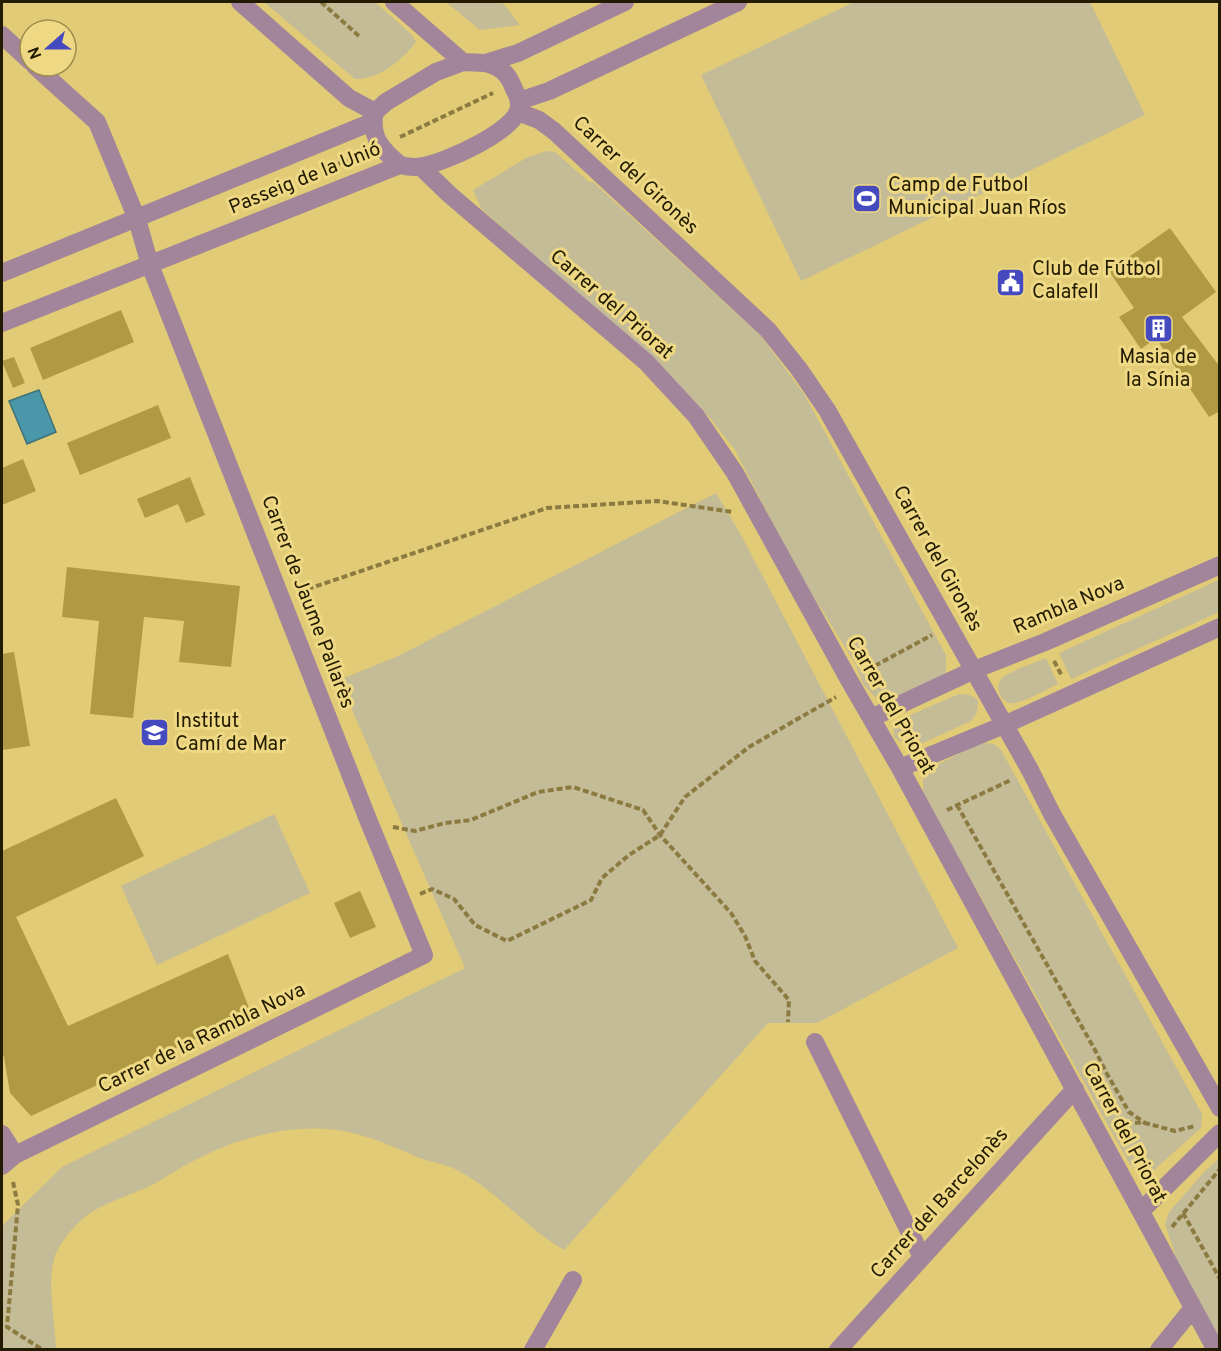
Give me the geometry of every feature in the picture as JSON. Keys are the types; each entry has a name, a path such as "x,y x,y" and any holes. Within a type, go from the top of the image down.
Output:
{"street":[{"path":"240,2 373,117 379,147 400,165"},
{"path":"394,2 463,62"},
{"name":"Passeig de la Unió","path":"2,273 137,219 373,117 386,102 436,72 463,62 485,63 518,53 625,2"},
{"name":"Passeig de la Unió","path":"2,323 400,165 421,167 438,163 490,137 507,125 519,106 738,2"},
{"path":"2,35 18,50"},
{"path":"485,63 506,72 519,106"},
{"name":"Carrer de Jaume Pallarès","path":"48,78 97,122 137,219 150,265 369,822 424,955"},
{"name":"Carrer del Gironès","path":"519,106 554,131 768,330 828,410 1052,814 1220,1108"},
{"name":"Carrer del Priorat","path":"421,167 646,362 696,416 735,473 900,768 1216,1350"},
{"name":"Rambla Nova","path":"871,718 974,670 1045,642 1220,565"},
{"path":"900,768 1004,725 1220,627"},
{"name":"Carrer de la Rambla Nova","path":"8,1160 424,955"},
{"path":"815,1042 922,1257"},
{"name":"Carrer del Barcelonès","path":"838,1350 1076,1089"},
{"path":"1141,1211 1220,1133"},
{"path":"2,1134 8,1160"},
{"path":"533,1350 573,1280"},
{"path":"1159,1350 1193,1308"}],"path":[{"path":"321,2 361,38"},
{"name":"Passeig de la Unió","path":"396,139 494,93"},
{"path":"281,598 547,508 657,501 741,513"},
{"path":"865,670 936,633"},
{"path":"1051,654 1065,682"},
{"path":"402,901 432,889 454,899 475,925 507,941 591,900 602,878 629,855 660,835 685,797 749,747 842,694"},
{"path":"946,810 1017,777"},
{"path":"369,822 415,831 445,823 471,820 538,792 573,787 643,810 660,835 731,913 745,936 755,961 789,1000 788,1022"},
{"path":"957,805 1107,1074 1130,1112 1145,1122"},
{"path":"1107,1122 1145,1122 1175,1131 1191,1128 1197,1124"},
{"path":"8,1160 18,1205 7,1327 43,1350"},
{"path":"1166,1234 1220,1169"},
{"path":"1183,1213 1220,1279"}],"shaded area":[{"path":"264,2 375,2 411,34 416,42 389,68 373,76 355,79"},
{"path":"446,2 502,2 520,25 480,30"},
{"name":"Camp de Futbol Municipal Juan Ríos","path":"854,2 1090,2 1145,115 801,281 701,75"},
{"path":"546,151 555,152 590,183 592,181 760,335 804,394 946,655 946,672 940,678 883,701 875,697 863,684 855,663 797,570 735,450 710,418 481,208 473,190 526,158"},
{"path":"716,493 741,535 958,948 817,1023 768,1023 564,1250 537,1231 487,1189 459,1171 365,1136 336,1130 293,1129 250,1138 210,1153 156,1183 90,1213 64,1240 54,1259 51,1292 56,1349 2,1349 2,1226 62,1167 465,968 339,680 396,657"},
{"path":"1219,580 1219,612 1071,679 1059,653"},
{"path":"1046,658 1058,684 1015,703 1002,698 999,685 1003,677"},
{"path":"959,694 970,695 978,700 977,713 971,721 914,747 905,745 894,737 893,728 901,719"},
{"path":"985,743 994,744 1001,750 1202,1114 1201,1128 1154,1170 1140,1171 1129,1163 923,793 923,775 929,769 974,746"},
{"path":"274,814 310,893 157,965 121,886"},
{"path":"1219,1159 1219,1344 1184,1281 1165,1224 1169,1212 1205,1171"}],"water":[{"path":"39,390 56,432 27,444 9,401"}],"building":[{"name":"Masia de la Sínia","path":"1170,228 1216,292 1182,317 1220,367 1220,411 1209,417 1156,338 1141,349 1119,317 1134,308 1109,271"},
{"path":"121,310 134,342 43,380 30,348"},
{"path":"14,357 25,383 13,388 2,361"},
{"path":"158,405 171,438 80,475 67,443"},
{"path":"23,459 36,491 2,505 2,468"},
{"path":"190,477 205,515 186,523 178,504 145,518 137,499"},
{"path":"67,567 240,586 231,667 179,662 184,621 144,617 133,718 90,714 99,621 62,617"},
{"path":"14,652 30,746 2,750 2,654"},
{"path":"116,798 144,856 16,917 68,1026 228,954 251,1013 31,1116 10,1093 2,1054 2,851"},
{"path":"360,891 376,927 350,938 334,903"}],"place":[{"name":"Camp de Futbol Municipal Juan Ríos","path":"867,198"},
{"name":"Club de Fútbol Calafell","path":"1011,282"},
{"name":"Masia de la Sínia","path":"1158,328"},
{"name":"Institut Camí de Mar","path":"154,733"}]}
